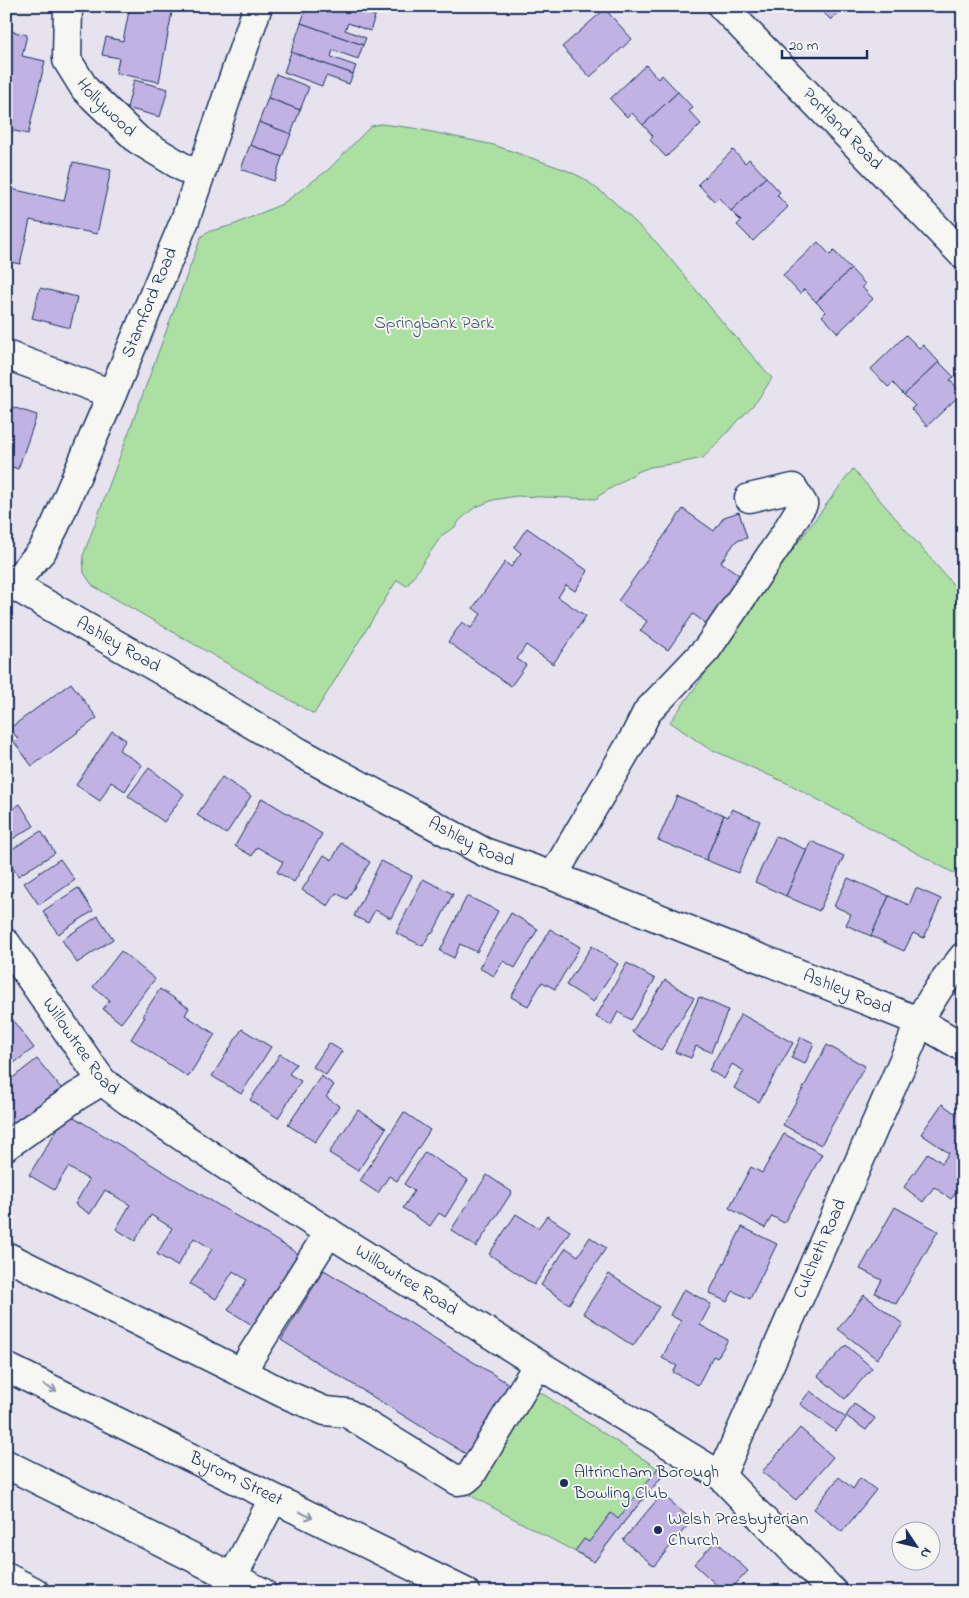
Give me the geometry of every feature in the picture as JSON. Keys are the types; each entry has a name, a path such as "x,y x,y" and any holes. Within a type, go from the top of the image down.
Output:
{"street":[{"name":"Hollywood","path":"68,6 67,60 85,89 138,140 199,177"},
{"name":"Stamford Road","path":"8,585 42,551 55,526 112,394 185,220 258,6"},
{"name":"Portland Road","path":"722,6 963,255"},
{"path":"6,355 112,394"},
{"path":"553,876 647,712 707,649 783,537 803,504 793,488 749,498"},
{"name":"Ashley Road","path":"8,585 166,672 299,752 484,852 553,876 918,1021 961,1044"},
{"name":"Willowtree Road","path":"8,952 102,1081 127,1100 329,1232 538,1364 721,1476 833,1592"},
{"name":"Culcheth Road","path":"721,1476 912,1041 918,1021 939,988 963,957"},
{"path":"6,1146 77,1096 102,1081"},
{"path":"242,1373 329,1232"},
{"path":"6,1256 242,1373 325,1411 347,1413 458,1481 465,1480 471,1475 538,1364"},
{"name":"Byrom Street","path":"6,1367 465,1592"},
{"path":"6,1464 229,1584 262,1592"},
{"path":"229,1584 273,1499"},
{"path":"6,1577 36,1592"}],"green space":[{"name":"Springbank Park","path":"381,124 413,128 494,145 566,170 583,178 612,200 658,244 772,378 757,401 703,458 650,467 637,472 597,497 598,499 516,496 493,500 474,508 455,527 442,535 407,586 397,580 314,714 93,586 84,573 83,556 201,237 207,232 233,225 282,204 328,170 371,126"},
{"path":"853,469 963,596 963,878 791,785 706,747 670,722 753,608 763,589"},
{"name":"Altrincham Borough Bowling Club","path":"529,1385 665,1473 594,1562 464,1492"}],"building":[{"path":"130,6 141,6 172,12 159,82 116,73 119,58 102,55 106,37 123,41"},
{"path":"307,6 348,6 375,16 370,31 348,23 345,30 366,38 363,45 301,23"},
{"path":"348,6 379,6 375,16"},
{"path":"811,6 845,6 831,20 819,8 816,11"},
{"path":"605,9 632,39 590,77 562,47"},
{"path":"301,23 363,45 358,59 333,50 331,57 356,66 353,74 291,52"},
{"path":"6,30 27,35 22,56 45,61 28,134 6,129"},
{"path":"291,52 353,74 349,84 326,76 322,86 284,72"},
{"path":"646,65 658,79 662,75 678,92 643,125 632,113 627,117 610,99"},
{"path":"276,74 309,87 300,110 268,98"},
{"path":"134,80 168,89 160,117 127,108"},
{"path":"678,92 693,108 689,111 701,124 666,157 650,140 653,136 643,125"},
{"path":"268,98 300,110 291,134 259,122"},
{"path":"259,122 291,134 282,157 250,145"},
{"path":"250,145 282,157 274,181 241,169"},
{"path":"733,150 745,163 749,159 766,177 731,211 719,198 715,202 698,184"},
{"path":"73,162 111,170 97,234 30,220 20,264 6,261 7,188 64,201"},
{"path":"766,177 780,192 777,195 788,207 753,241 737,225 741,221 731,211"},
{"path":"818,242 830,255 834,251 851,269 816,302 804,289 800,294 783,275"},
{"path":"851,269 865,284 862,287 873,299 838,333 822,316 826,312 816,302"},
{"path":"40,288 77,297 70,328 32,318"},
{"path":"906,335 919,348 923,345 939,362 904,395 893,383 888,387 871,369"},
{"path":"939,362 954,377 950,380 962,393 927,426 911,409 915,406 904,395"},
{"path":"6,405 37,415 18,469 6,465"},
{"path":"683,509 714,531 724,517 739,512 747,538 736,541 721,562 742,577 708,625 693,614 668,650 640,631 647,621 618,601"},
{"path":"527,528 588,571 575,591 566,585 558,597 586,616 553,664 526,645 517,659 526,665 511,686 448,642 462,622 471,628 481,614 473,608 505,562 511,567 521,553 514,547"},
{"path":"71,683 97,718 32,766 14,742 18,739 10,728"},
{"path":"112,731 126,740 119,750 142,765 125,791 111,782 100,801 76,785"},
{"path":"149,768 184,794 164,822 128,796"},
{"path":"222,777 251,796 226,834 197,815"},
{"path":"677,796 724,815 706,860 658,840"},
{"path":"262,798 322,834 294,882 277,872 283,862 257,847 252,856 235,846"},
{"path":"20,804 34,826 6,843 6,813"},
{"path":"732,809 760,821 738,873 706,860 724,815 728,817"},
{"path":"41,831 55,853 18,876 6,858 6,853"},
{"path":"776,836 807,850 786,896 755,882"},
{"path":"811,841 844,856 819,911 786,896"},
{"path":"341,843 370,862 347,899 336,893 328,906 302,890 324,855 332,860"},
{"path":"60,859 75,880 39,905 24,883"},
{"path":"381,861 412,876 391,918 375,910 368,923 354,916"},
{"path":"848,878 889,896 871,936 846,925 851,914 834,906"},
{"path":"423,879 453,894 433,933 431,932 423,946 396,933"},
{"path":"78,888 93,911 58,934 43,911"},
{"path":"916,888 941,899 924,938 913,933 904,951 871,936 889,896 909,905"},
{"path":"467,896 498,911 477,952 460,944 454,958 440,951"},
{"path":"511,913 538,929 515,968 503,961 494,976 479,968"},
{"path":"98,916 113,939 77,963 62,940"},
{"path":"550,929 580,947 555,989 542,982 528,1006 511,997"},
{"path":"592,946 618,964 593,1002 566,985"},
{"path":"121,951 155,979 121,1023 103,1009 110,1000 93,987"},
{"path":"627,963 655,979 631,1020 618,1012 611,1025 596,1017"},
{"path":"665,980 694,998 661,1050 632,1032"},
{"path":"160,989 189,1008 185,1015 215,1034 188,1077 131,1039 145,1017 142,1016"},
{"path":"699,997 728,1010 711,1052 696,1046 691,1058 675,1052"},
{"path":"6,1014 34,1048 6,1069"},
{"path":"741,1014 793,1043 759,1102 734,1088 744,1071 732,1064 724,1079 709,1070"},
{"path":"242,1029 271,1047 241,1094 212,1076"},
{"path":"801,1037 814,1043 805,1064 791,1058"},
{"path":"329,1043 342,1051 326,1075 313,1067"},
{"path":"827,1045 865,1066 821,1145 783,1125"},
{"path":"280,1054 296,1064 289,1074 301,1081 278,1118 250,1100"},
{"path":"37,1059 65,1093 12,1136 6,1128 6,1083"},
{"path":"321,1076 334,1085 326,1097 339,1106 315,1142 288,1125"},
{"path":"942,1104 963,1119 963,1184 951,1199 934,1187 923,1202 904,1187 928,1153 942,1163 949,1153 921,1134"},
{"path":"358,1110 386,1128 358,1171 329,1153"},
{"path":"404,1112 430,1130 397,1181 389,1176 378,1193 360,1181"},
{"path":"67,1113 302,1256 262,1331 228,1310 247,1280 233,1271 216,1299 190,1284 212,1249 194,1238 177,1266 157,1254 172,1228 151,1215 135,1241 116,1229 130,1205 105,1190 90,1214 75,1204 89,1180 68,1167 54,1190 29,1175"},
{"path":"784,1134 822,1154 784,1223 772,1216 765,1228 729,1208 751,1167 762,1173"},
{"path":"425,1152 468,1180 445,1217 439,1213 430,1226 403,1208 414,1191 404,1184"},
{"path":"487,1175 512,1192 476,1247 451,1230"},
{"path":"895,1207 938,1231 896,1304 875,1293 882,1280 860,1269"},
{"path":"516,1214 538,1228 547,1216 570,1231 534,1285 489,1254"},
{"path":"742,1227 777,1244 750,1299 733,1291 727,1302 709,1293"},
{"path":"590,1237 606,1248 569,1304 541,1285 566,1248 578,1256"},
{"path":"324,1270 517,1389 474,1459 281,1340"},
{"path":"609,1274 659,1307 633,1346 583,1313"},
{"path":"684,1289 711,1304 700,1325 728,1340 717,1358 713,1356 698,1385 673,1372 677,1366 662,1358 681,1321 670,1315"},
{"path":"864,1295 903,1324 877,1359 838,1329"},
{"path":"846,1345 872,1368 845,1399 818,1376"},
{"path":"810,1391 846,1418 836,1431 800,1404"},
{"path":"854,1404 875,1418 866,1430 846,1416"},
{"path":"800,1428 833,1457 796,1500 762,1472"},
{"path":"658,1468 665,1473 594,1562 575,1551 584,1539 589,1542 611,1513 618,1519"},
{"path":"839,1477 853,1489 860,1478 876,1490 842,1532 814,1509"},
{"name":"Welsh Presbyterian Church","path":"662,1494 692,1520 654,1566 623,1540"},
{"path":"716,1541 748,1571 728,1592 724,1592 694,1564"}],"place":[{"name":"Altrincham Borough Bowling Club","path":"564,1483"},
{"name":"Welsh Presbyterian Church","path":"658,1530"}]}
